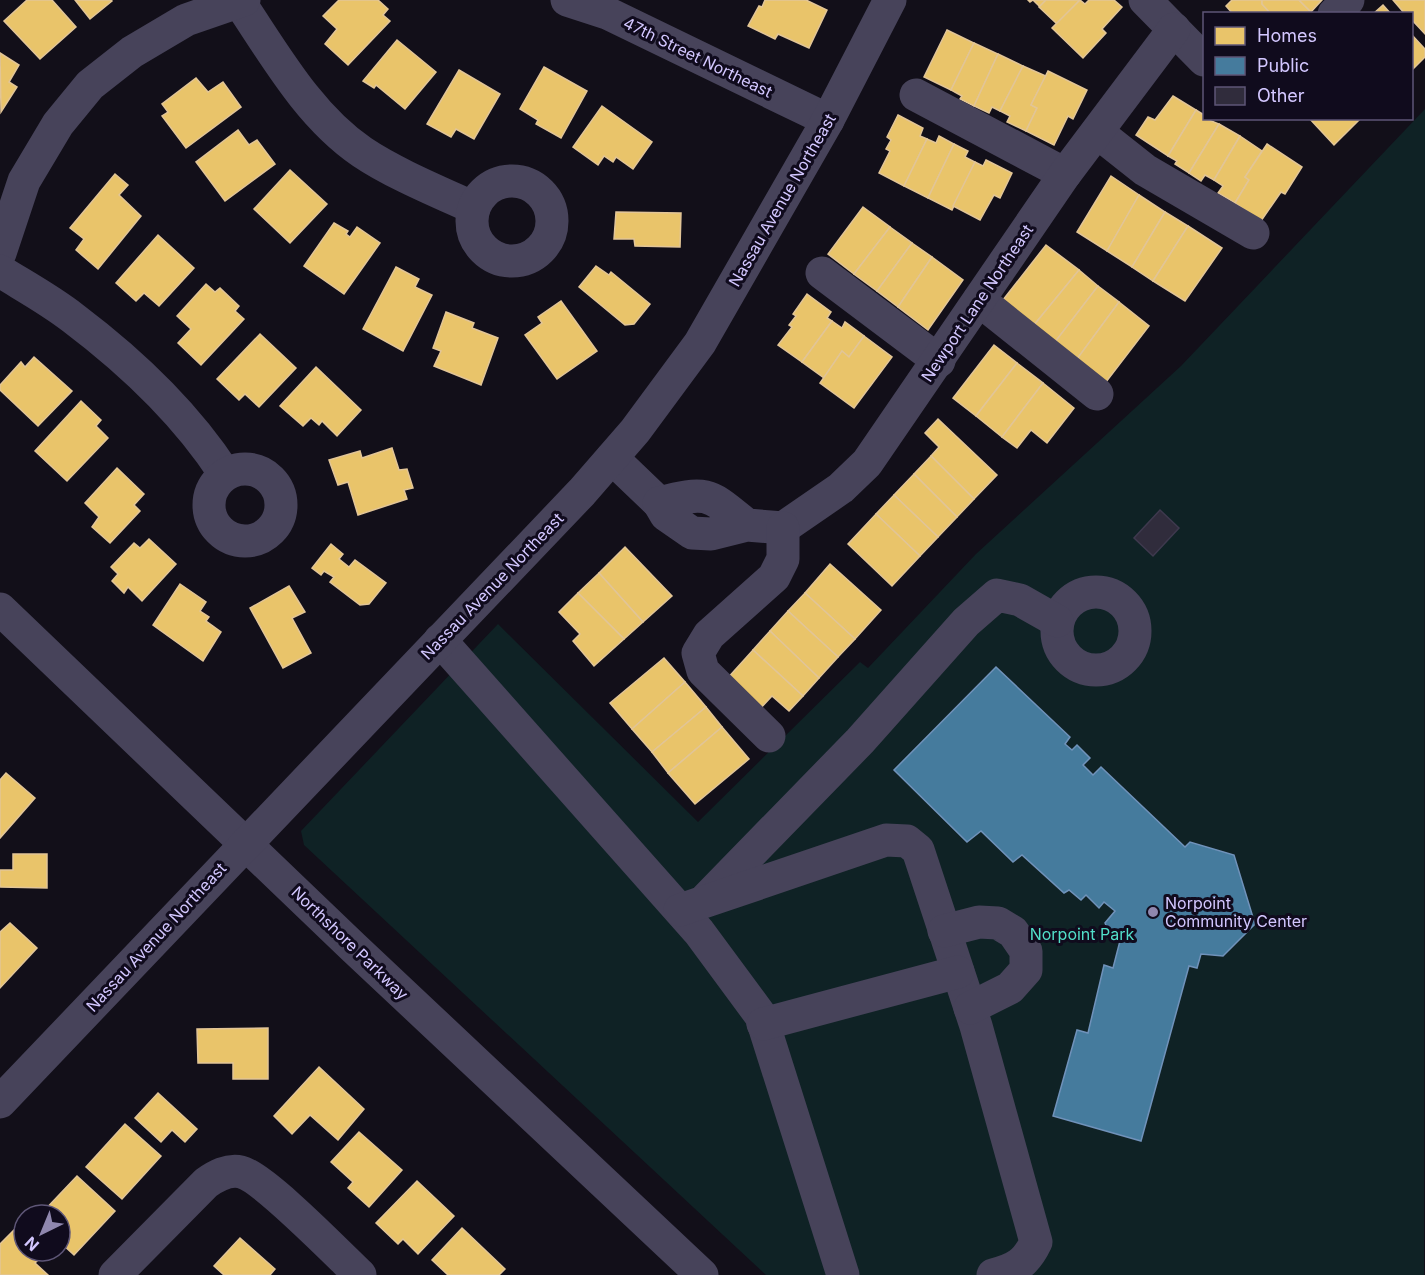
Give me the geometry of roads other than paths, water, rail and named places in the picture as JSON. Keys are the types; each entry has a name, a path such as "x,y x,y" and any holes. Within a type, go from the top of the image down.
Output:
{"street":[{"name":"47th Street Northeast","path":"567,0 607,14 828,120"},
{"name":"Nassau Avenue Northeast","path":"0,1102 612,458 670,386 700,343 828,120 890,0"},
{"path":"1145,0 1203,59"},
{"path":"1336,12 1348,0"},
{"path":"0,253 24,181 58,124 90,85 132,52 186,20 242,1 296,85 333,126 362,152 474,208"},
{"name":"Newport Lane Northeast","path":"783,528 841,488 867,463 1065,174 1174,29"},
{"path":"916,95 1065,174"},
{"path":"1097,132 1145,170 1253,232"},
{"path":"0,271 73,318 150,385 202,440 225,474"},
{"path":"822,273 939,361"},
{"path":"979,300 1097,394"},
{"path":"612,458 660,503 693,494 717,501 747,525 783,528 783,559 774,577 709,635 698,653 703,671 769,736"},
{"path":"692,906 860,741 966,622 997,596 1020,600 1057,621"},
{"name":"Northshore Parkway","path":"0,609 702,1275"},
{"path":"440,640 692,906 699,932 761,1016 843,1275"},
{"path":"692,906 886,840 897,838 907,841 918,850 970,1008 1036,1242 1024,1262 1015,1269 993,1275"},
{"path":"945,931 979,922 998,923 1013,932 1026,951 1026,970 1010,988 970,1008"},
{"path":"763,1024 958,972"},
{"path":"114,1275 206,1183 218,1175 242,1172 267,1189 360,1275"}],"place":[{"name":"Norpoint Community Center","path":"1153,912"}],"park label":[{"name":"Norpoint Park","path":"1082,934"}]}
